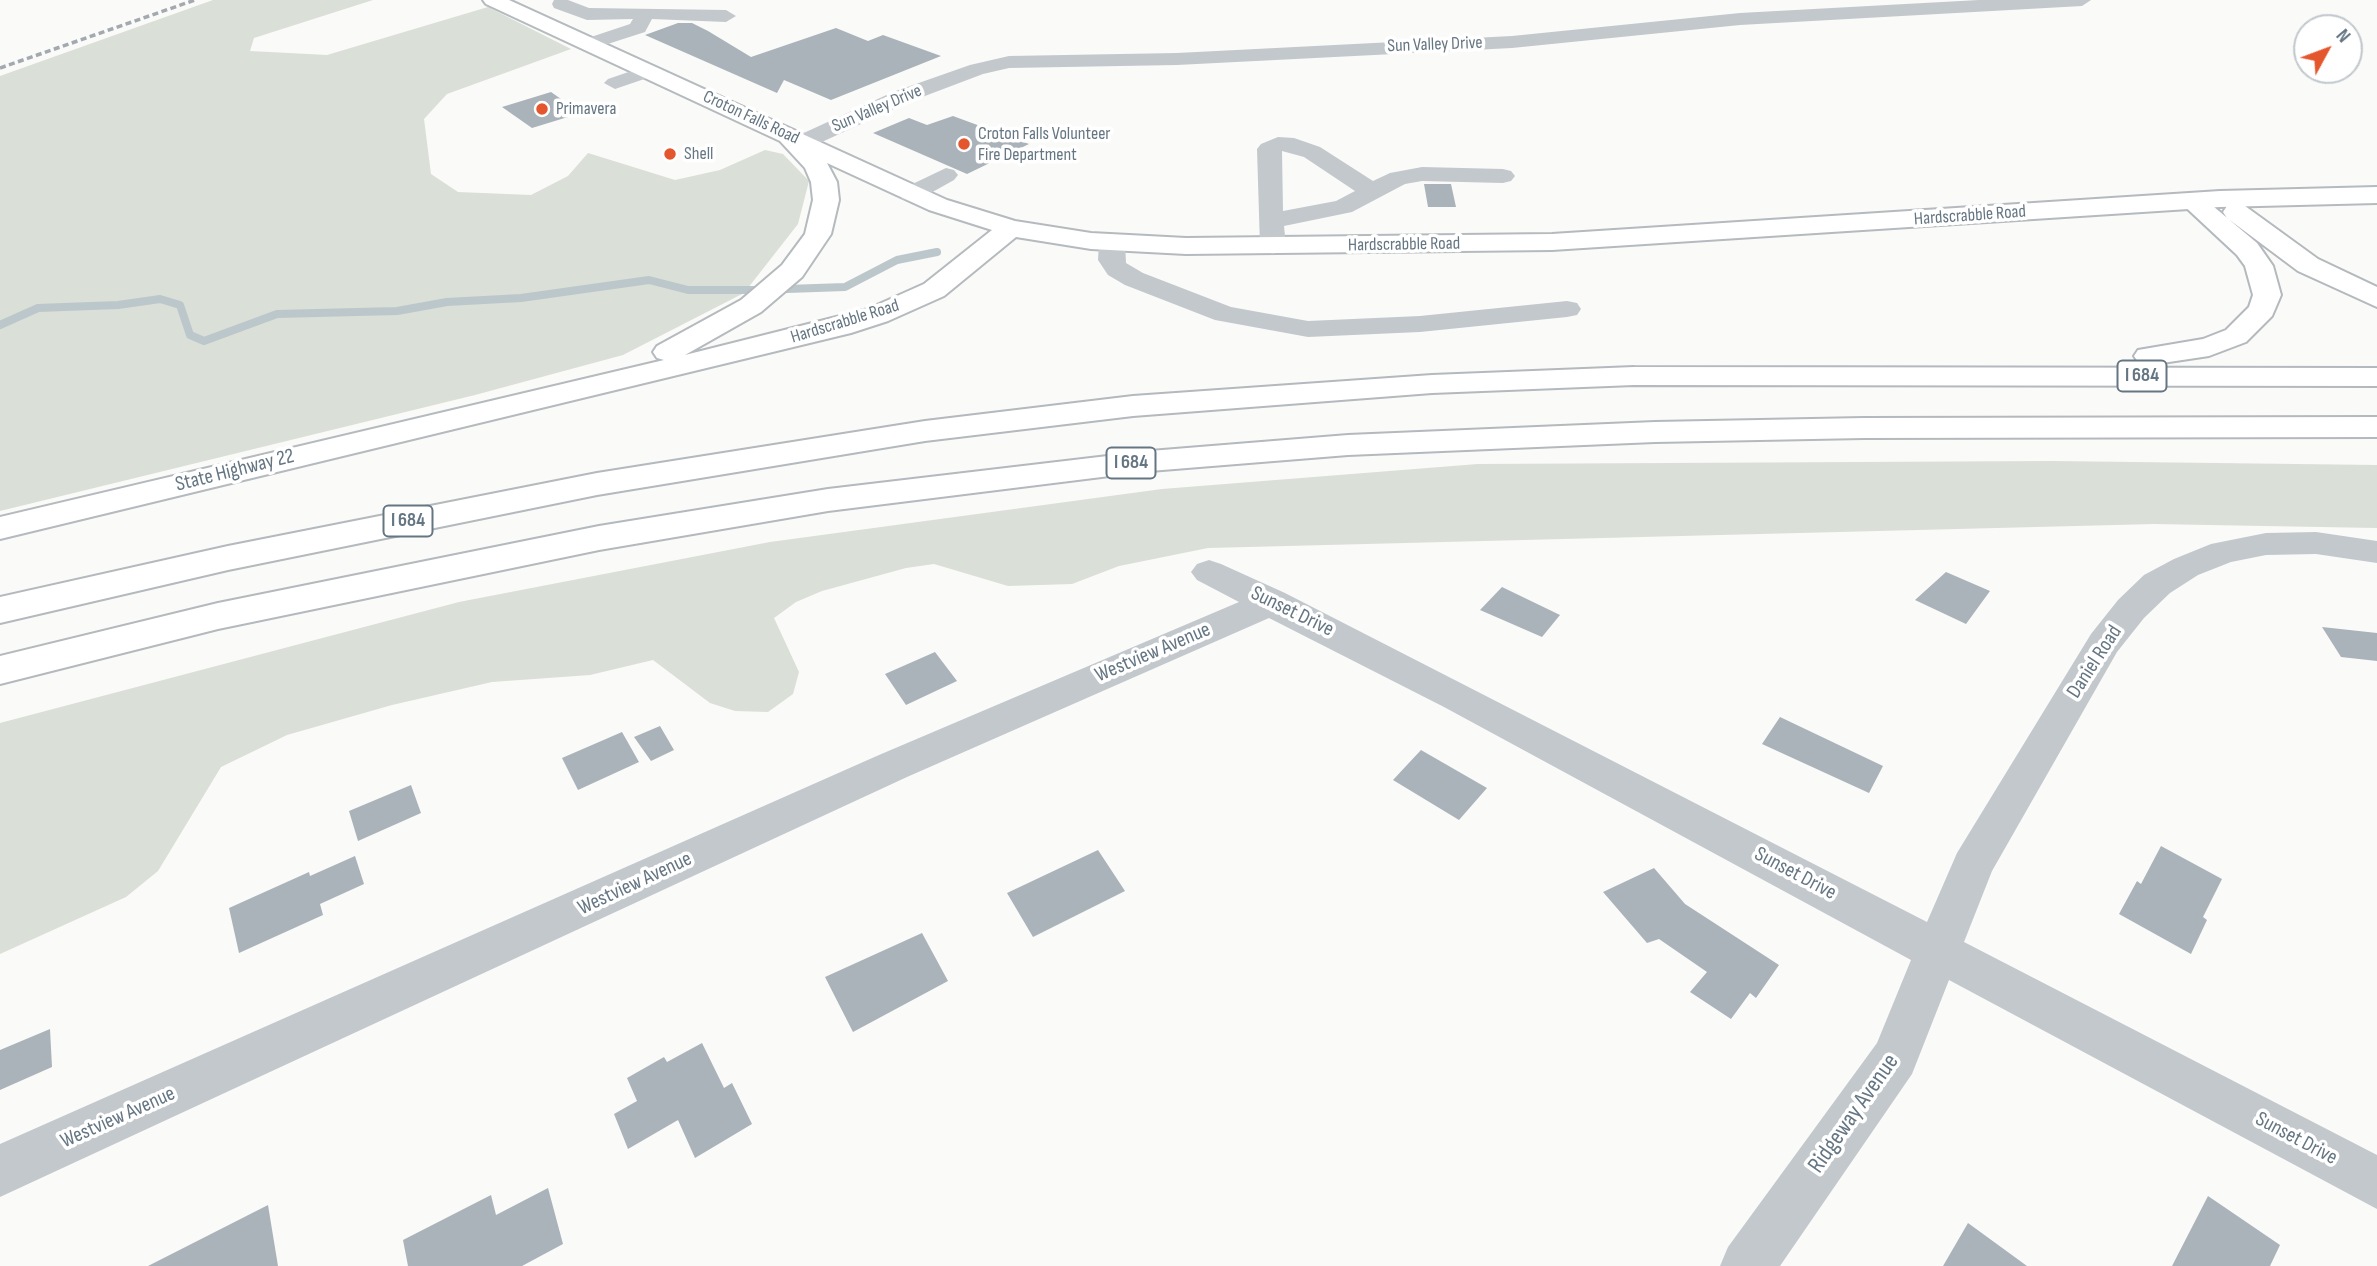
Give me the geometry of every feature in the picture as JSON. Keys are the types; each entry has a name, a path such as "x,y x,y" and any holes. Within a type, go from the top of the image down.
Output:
{"main road":[{"name":"Croton Falls Road","path":"494,0 777,129 911,194 1012,228"},
{"path":"470,414 587,382 659,356 725,323 773,288 807,253 818,234 827,200 824,182 816,165 777,129"},
{"name":"Hardscrabble Road","path":"470,414 795,339 878,315 934,290 1012,228 1112,242 1272,234 1485,244 1624,238 2206,200 2377,195"},
{"path":"2206,200 2308,265 2377,298"},
{"path":"1907,377 1971,362 2176,354 2209,347 2236,337 2262,310 2267,295 2265,281 2247,249 2206,200"},
{"name":"I 684","path":"0,610 254,552 597,484 819,447 1018,419 1237,397 1432,384 1634,376 2377,377"},
{"name":"State Highway 22","path":"0,528 470,414"},
{"name":"I 684","path":"0,670 218,616 599,538 828,500 1137,463 1348,445 1628,433 1877,428 2377,427"}],"street":[{"path":"1713,0 1740,19"},
{"name":"Sun Valley Drive","path":"803,142 901,97 977,69 1009,62 1177,60 1343,48 1512,42 1740,19 2082,0"},
{"path":"561,4 587,14 726,16"},
{"path":"589,44 638,28 645,13"},
{"path":"615,83 649,71"},
{"path":"1372,191 1312,152 1294,145 1278,144 1269,149 1272,234 1343,206 1398,178 1422,174 1503,176"},
{"path":"911,194 946,175"},
{"path":"1112,242 1111,260 1117,269 1134,279 1215,312 1308,329 1420,324 1567,309"},
{"name":"Daniel Road","path":"1939,950 1972,866 2005,806 2104,643 2131,609 2157,584 2186,567 2223,552 2266,544 2316,544 2377,552"},
{"name":"Sunset Drive","path":"1209,572 1272,602 1939,950 2377,1183"},
{"name":"Westview Avenue","path":"0,1171 893,766 1272,602"},
{"name":"Ridgeway Avenue","path":"1747,1266 1895,1058 1939,950"}],"shaded area":[{"path":"213,0 373,0 254,38 250,51 327,55 488,7 571,49 447,94 424,119 431,174 458,192 531,195 568,176 588,153 675,180 720,170 765,150 783,154 809,181 798,224 744,293 623,355 475,395 0,511 0,76"},
{"path":"2052,461 2377,465 2377,528 2154,524 1208,548 1119,566 1072,584 1008,586 934,564 906,568 822,591 796,602 774,618 799,672 793,694 768,712 735,711 710,703 653,660 590,675 492,682 392,705 287,735 221,767 158,871 126,897 0,954 0,723 459,602 770,542 1162,489 1478,464"}],"building":[{"path":"678,23 692,23 751,57 836,28 868,41 883,35 941,56 831,100 784,80 777,93 645,35"},
{"name":"Primavera","path":"551,92 581,113 532,128 502,107"},
{"name":"Croton Falls Volunteer Fire Department","path":"953,116 1029,144 967,174 873,133 909,118 927,125"},
{"path":"1424,184 1451,184 1456,207 1428,207"},
{"path":"1946,572 1990,591 1966,624 1915,600"},
{"path":"1502,587 1560,615 1542,637 1480,610"},
{"path":"2322,627 2377,633 2377,661 2341,657"},
{"path":"935,652 957,681 906,705 885,674"},
{"path":"1780,717 1883,766 1869,793 1762,744"},
{"path":"660,726 674,750 651,761 634,737"},
{"path":"622,732 639,762 578,790 562,758"},
{"path":"1421,750 1487,788 1459,820 1393,780"},
{"path":"411,785 421,813 358,841 349,811"},
{"path":"2161,846 2222,879 2203,917 2207,920 2191,954 2119,914 2137,881 2141,884"},
{"path":"1098,850 1125,891 1033,937 1007,893"},
{"path":"355,856 364,884 320,904 323,915 239,953 229,908 309,872 310,876"},
{"path":"1654,868 1685,904 1779,965 1756,998 1750,993 1731,1019 1690,992 1707,972 1659,939 1647,943 1603,892"},
{"path":"922,933 948,981 853,1032 825,977"},
{"path":"50,1029 52,1067 0,1090 0,1050"},
{"path":"702,1043 724,1088 732,1083 752,1124 695,1158 678,1120 628,1149 614,1114 637,1101 627,1078 664,1057 667,1062"},
{"path":"548,1188 563,1244 522,1266 408,1266 403,1240 491,1195 496,1215"},
{"path":"2208,1196 2280,1245 2270,1266 2172,1266"},
{"path":"268,1205 278,1266 148,1266"},
{"path":"1968,1223 2027,1266 1943,1266"}],"waterway":[{"path":"787,289 845,287 897,260 937,252"},
{"path":"0,325 38,308 118,305 160,299 180,305 190,335 204,341 277,314 397,311 447,302 521,298 649,280 688,290 756,290"}],"railway":[{"path":"0,68 195,0"}],"place":[{"name":"Primavera","path":"542,109"},
{"name":"Croton Falls Volunteer Fire Department","path":"964,144"},
{"name":"Shell","path":"670,154"}]}
